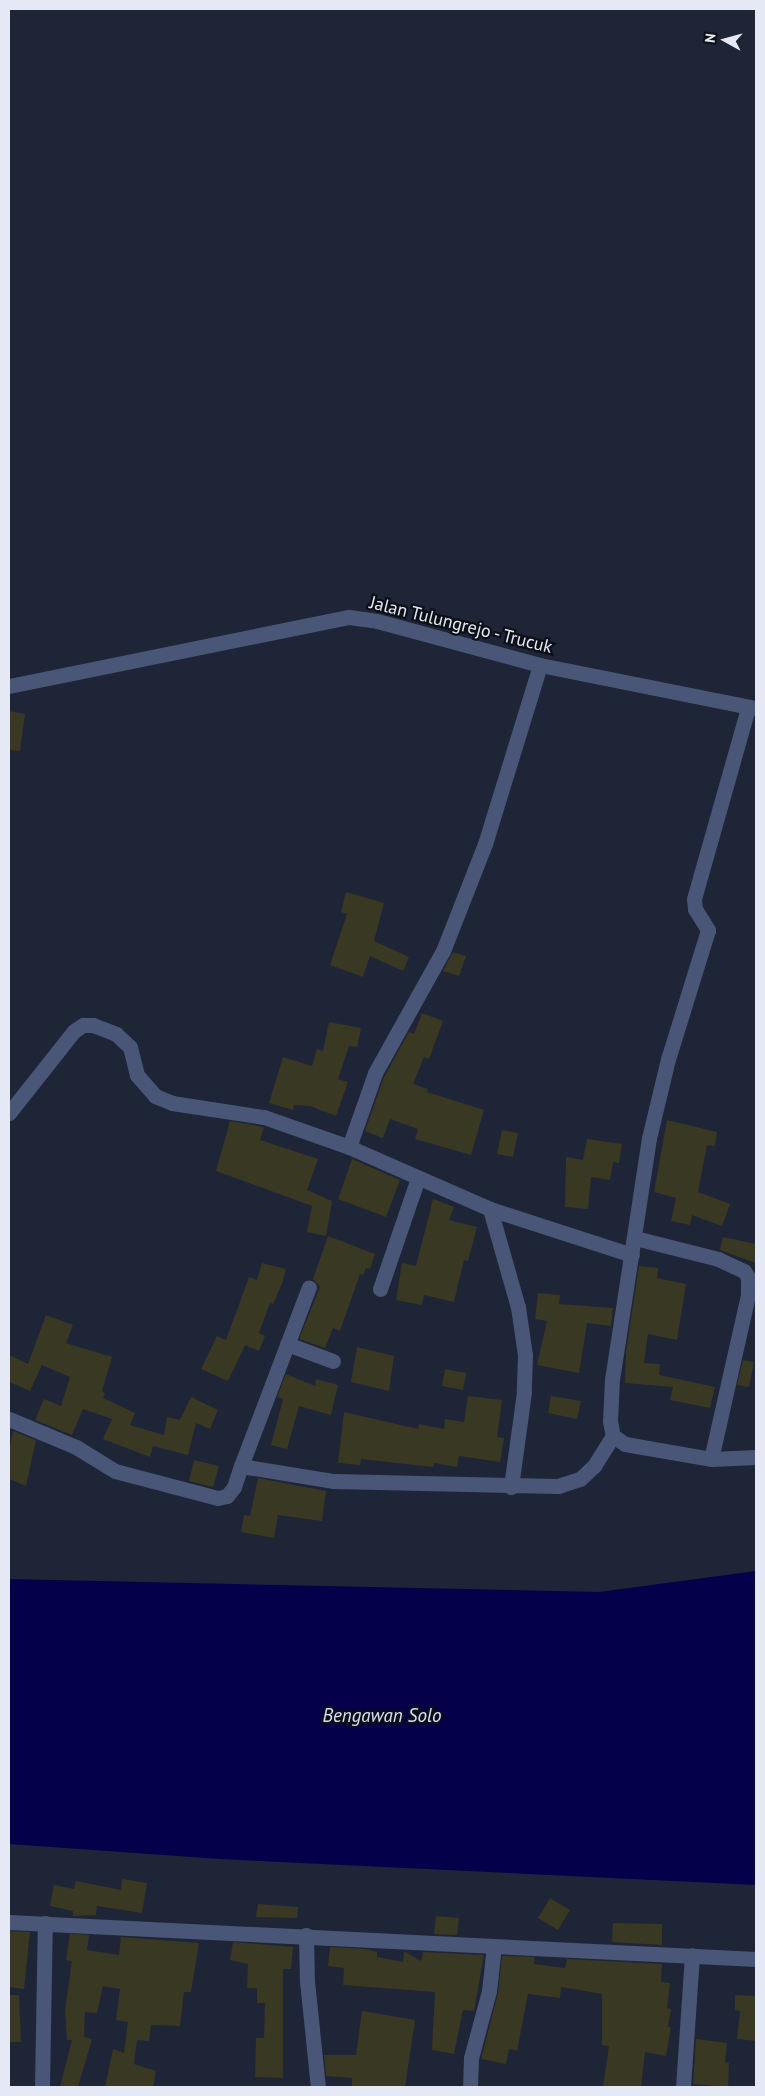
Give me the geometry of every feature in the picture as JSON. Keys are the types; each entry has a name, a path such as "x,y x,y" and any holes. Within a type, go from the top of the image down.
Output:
{"street":[{"name":"Jalan Tulungrejo - Trucuk","path":"9,686 349,617 377,621 540,664 752,708"},
{"path":"349,1147 375,1073 442,951 482,852 512,764 540,664"},
{"path":"241,1466 334,1482 511,1487 558,1486 580,1479 594,1466 613,1436 610,1421 612,1386 656,1102 708,930 696,909 694,899 752,708"},
{"path":"9,1113 74,1031 83,1025 93,1025 116,1034 130,1047 137,1075 155,1096 172,1103 264,1117 349,1147 490,1209 632,1254"},
{"path":"380,1289 418,1178"},
{"path":"490,1209 518,1307 525,1355 524,1392 511,1487"},
{"path":"635,1238 718,1259 744,1271 748,1277 748,1295 711,1459"},
{"path":"9,1419 76,1447 115,1471 193,1494 218,1498 228,1496 310,1287"},
{"path":"287,1344 333,1361"},
{"path":"613,1436 625,1444 711,1459 756,1457"},
{"path":"9,1922 306,1935 756,1959"},
{"path":"42,2087 45,1923"},
{"path":"306,1935 307,1981 318,2087"},
{"path":"470,2087 472,2058 489,1990 494,1946"},
{"path":"683,2087 692,1955"}],"water":[{"name":"Bengawan Solo","path":"756,1571 756,1885 220,1859 9,1844 9,1579 599,1592"}],"building":[{"path":"9,711 25,714 20,751 9,750"},
{"path":"346,892 384,903 374,941 409,957 403,971 370,956 363,977 330,965 347,914 341,912"},
{"path":"453,952 466,956 459,976 443,971"},
{"path":"422,1013 443,1021 429,1059 424,1057 413,1084 428,1089 427,1092 484,1110 471,1155 415,1139 418,1129 390,1119 383,1138 365,1131 384,1077 409,1032 414,1034"},
{"path":"329,1022 361,1028 357,1047 349,1046 338,1079 348,1082 336,1116 310,1106 294,1105 293,1110 269,1103 283,1057 312,1066 317,1049 323,1051"},
{"path":"667,1120 717,1132 715,1146 707,1145 698,1192 730,1204 722,1226 692,1215 690,1225 671,1221 676,1198 654,1192"},
{"path":"230,1121 264,1127 260,1140 318,1159 307,1190 332,1201 326,1236 307,1232 312,1206 216,1171"},
{"path":"502,1130 518,1133 513,1157 497,1154"},
{"path":"587,1139 622,1144 619,1163 613,1162 610,1180 591,1177 588,1209 565,1207 566,1157 583,1160"},
{"path":"352,1159 400,1180 386,1217 338,1199"},
{"path":"433,1199 454,1207 449,1220 477,1227 468,1261 464,1260 454,1302 424,1295 422,1305 396,1300 402,1263 416,1266"},
{"path":"328,1236 375,1254 370,1269 366,1268 363,1275 360,1274 340,1331 333,1328 325,1348 299,1339 320,1287 313,1279"},
{"path":"723,1237 756,1244 756,1263 720,1250"},
{"path":"262,1263 286,1269 282,1284 273,1304 270,1303 259,1333 265,1336 259,1351 245,1345 228,1381 201,1369 217,1336 226,1340 249,1277 257,1280"},
{"path":"639,1266 658,1268 657,1278 686,1284 677,1340 648,1334 644,1363 660,1364 659,1375 715,1387 710,1408 670,1400 673,1387 625,1383 626,1352"},
{"path":"538,1293 560,1295 559,1304 613,1308 611,1326 587,1323 579,1373 537,1365 547,1321 535,1319"},
{"path":"46,1315 73,1325 66,1343 112,1357 102,1391 105,1393 103,1398 135,1413 130,1425 164,1435 167,1417 180,1420 191,1397 218,1410 210,1429 196,1423 188,1455 153,1446 150,1457 103,1439 112,1419 83,1409 72,1435 35,1420 44,1399 61,1406 70,1377 42,1365 30,1391 9,1382 9,1355 28,1364"},
{"path":"357,1347 394,1356 389,1391 351,1382"},
{"path":"743,1360 754,1362 749,1387 737,1385"},
{"path":"445,1369 466,1373 463,1390 442,1386"},
{"path":"286,1374 315,1386 316,1379 338,1385 331,1415 299,1406 287,1449 271,1445 283,1399 277,1397"},
{"path":"468,1396 502,1400 497,1437 504,1438 500,1462 459,1456 457,1467 434,1463 433,1467 361,1459 360,1465 338,1463 344,1412 418,1429 419,1424 444,1429 445,1419 464,1422"},
{"path":"551,1396 581,1401 577,1419 548,1413"},
{"path":"13,1431 36,1440 26,1486 9,1479 9,1451"},
{"path":"194,1460 219,1466 213,1487 189,1481"},
{"path":"258,1478 326,1491 322,1521 278,1515 274,1538 241,1532 244,1515 250,1516"},
{"path":"122,1879 147,1883 142,1913 97,1906 96,1915 73,1916 73,1911 50,1906 54,1885 74,1889 76,1881 121,1890"},
{"path":"550,1898 570,1910 558,1930 538,1918"},
{"path":"258,1904 298,1907 297,1918 256,1917"},
{"path":"436,1916 459,1918 457,1935 434,1934"},
{"path":"613,1923 662,1924 662,1945 612,1942"},
{"path":"9,1931 30,1932 24,1989 9,1987"},
{"path":"70,1934 89,1935 87,1950 119,1955 121,1937 199,1943 191,1992 184,1992 180,2026 151,2025 149,2041 137,2040 134,2064 156,2071 153,2087 105,2087 113,2049 124,2053 128,2022 116,2020 120,1989 103,1986 97,2013 85,2012 84,2037 92,2039 78,2087 60,2087 72,2040 67,2040 65,2010 72,1961 66,1960"},
{"path":"233,1942 293,1947 291,1969 283,1969 283,2078 255,2077 256,2038 264,2038 265,2003 257,2003 257,1988 247,1988 248,1964 230,1960"},
{"path":"330,1947 365,1949 377,1952 377,1957 403,1962 404,1951 421,1961 423,1952 484,1955 474,2011 463,2010 454,2054 432,2050 435,1992 343,1985 344,1968 328,1966"},
{"path":"502,1956 535,1957 534,1964 565,1968 567,1959 662,1964 661,1982 670,1983 667,2008 671,2009 668,2027 671,2027 666,2056 645,2052 641,2087 603,2087 609,2046 602,2045 602,1994 561,1987 560,1998 528,1994 517,2051 509,2049 506,2064 481,2059 498,1993"},
{"path":"9,1995 19,1995 21,2042 9,2042"},
{"path":"735,1995 756,1996 756,2041 737,2039 740,2011 735,2010"},
{"path":"362,2011 415,2020 405,2087 352,2087 352,2078 326,2076 324,2055 356,2055"},
{"path":"696,2039 727,2043 725,2062 729,2063 728,2087 693,2084"}]}
